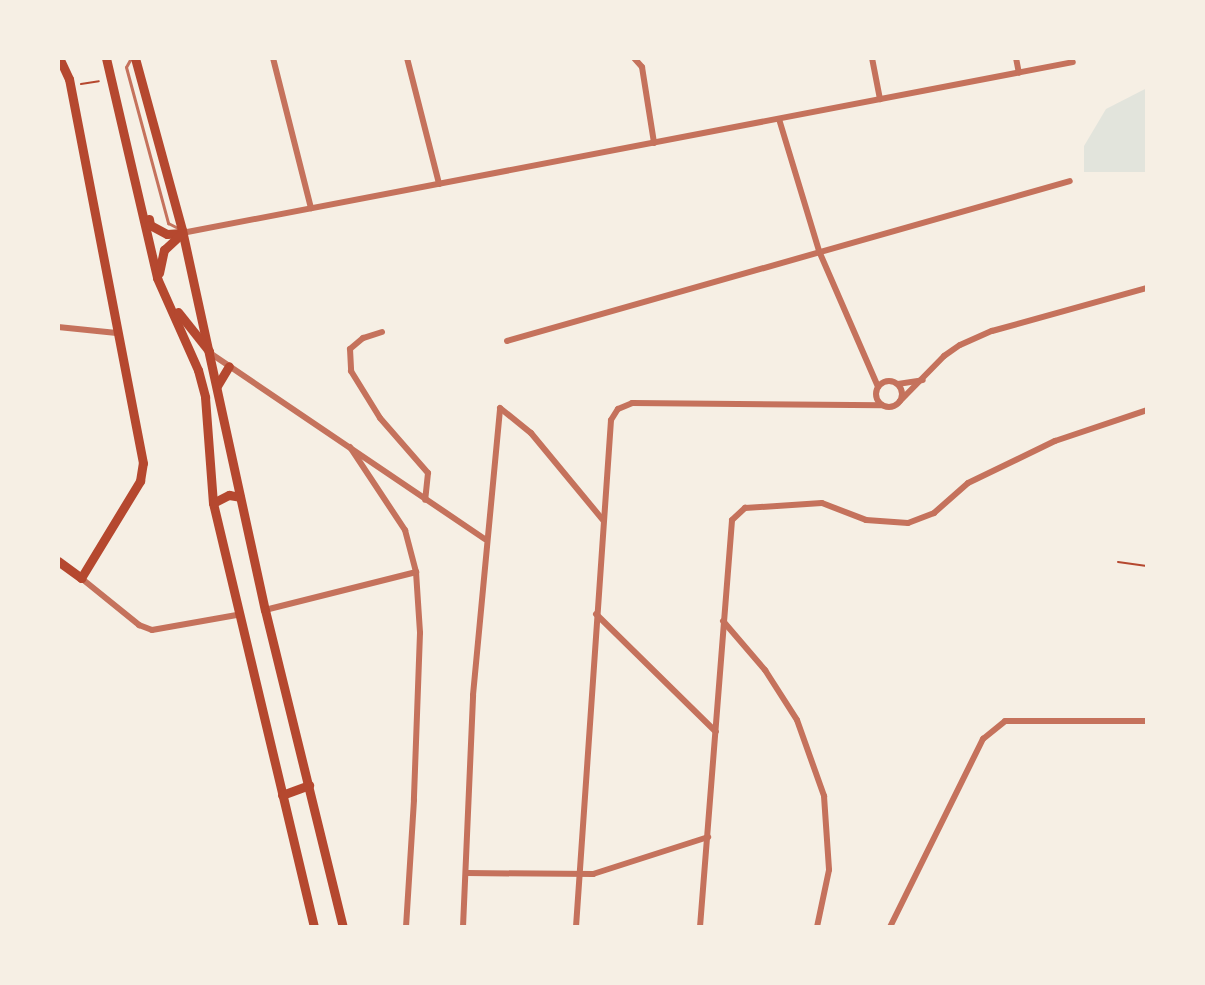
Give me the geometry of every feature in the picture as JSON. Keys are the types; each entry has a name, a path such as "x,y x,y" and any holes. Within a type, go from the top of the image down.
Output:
{"main road":[{"path":"58,561 81,578 140,481 141,472 139,442 70,87 59,58"},
{"path":"106,58 150,225 167,234 182,231"},
{"path":"133,58 182,231 265,610 343,927"},
{"path":"137,178 157,278 198,370 205,397 213,503 237,615 314,927"},
{"path":"157,278 164,250 182,231"},
{"path":"169,300 210,353"},
{"path":"217,386 229,366"},
{"path":"213,503 229,495 240,497"},
{"path":"282,795 309,785"}],"street":[{"path":"273,58 311,208"},
{"path":"407,58 439,184"},
{"path":"634,58 642,67 654,143"},
{"path":"872,58 880,99"},
{"path":"1016,58 1019,73"},
{"path":"182,231 1073,62"},
{"path":"779,119 819,251 878,387 876,396 882,405"},
{"path":"507,341 1070,181"},
{"path":"576,927 611,420 618,409 632,403 851,402 890,407 923,380 944,356 992,331 1147,288"},
{"path":"58,327 117,333"},
{"path":"382,332 363,338 350,349 351,371 380,418 428,473 425,500"},
{"path":"210,353 485,539"},
{"path":"878,387 888,381 898,384 923,380"},
{"path":"898,384 902,390 900,401"},
{"path":"851,402 876,396"},
{"path":"463,927 473,695 485,539 500,408 531,433 603,520"},
{"path":"700,927 732,520 745,508 822,503 866,520 908,523 934,513 968,483 1055,441 1147,410"},
{"path":"350,447 405,530 416,572 420,633 406,927"},
{"path":"265,610 416,572"},
{"path":"81,578 139,625 152,630 237,615"},
{"path":"596,614 716,732"},
{"path":"723,621 765,670 797,720 824,796 829,870 817,927"},
{"path":"890,927 983,739 1005,721 1147,721"},
{"path":"467,873 593,874 708,837"}],"path":[{"path":"70,87 112,78"},
{"path":"1118,562 1147,566"}],"shaded area":[{"path":"1147,88 1147,172 1084,172 1084,146 1106,109"}]}
